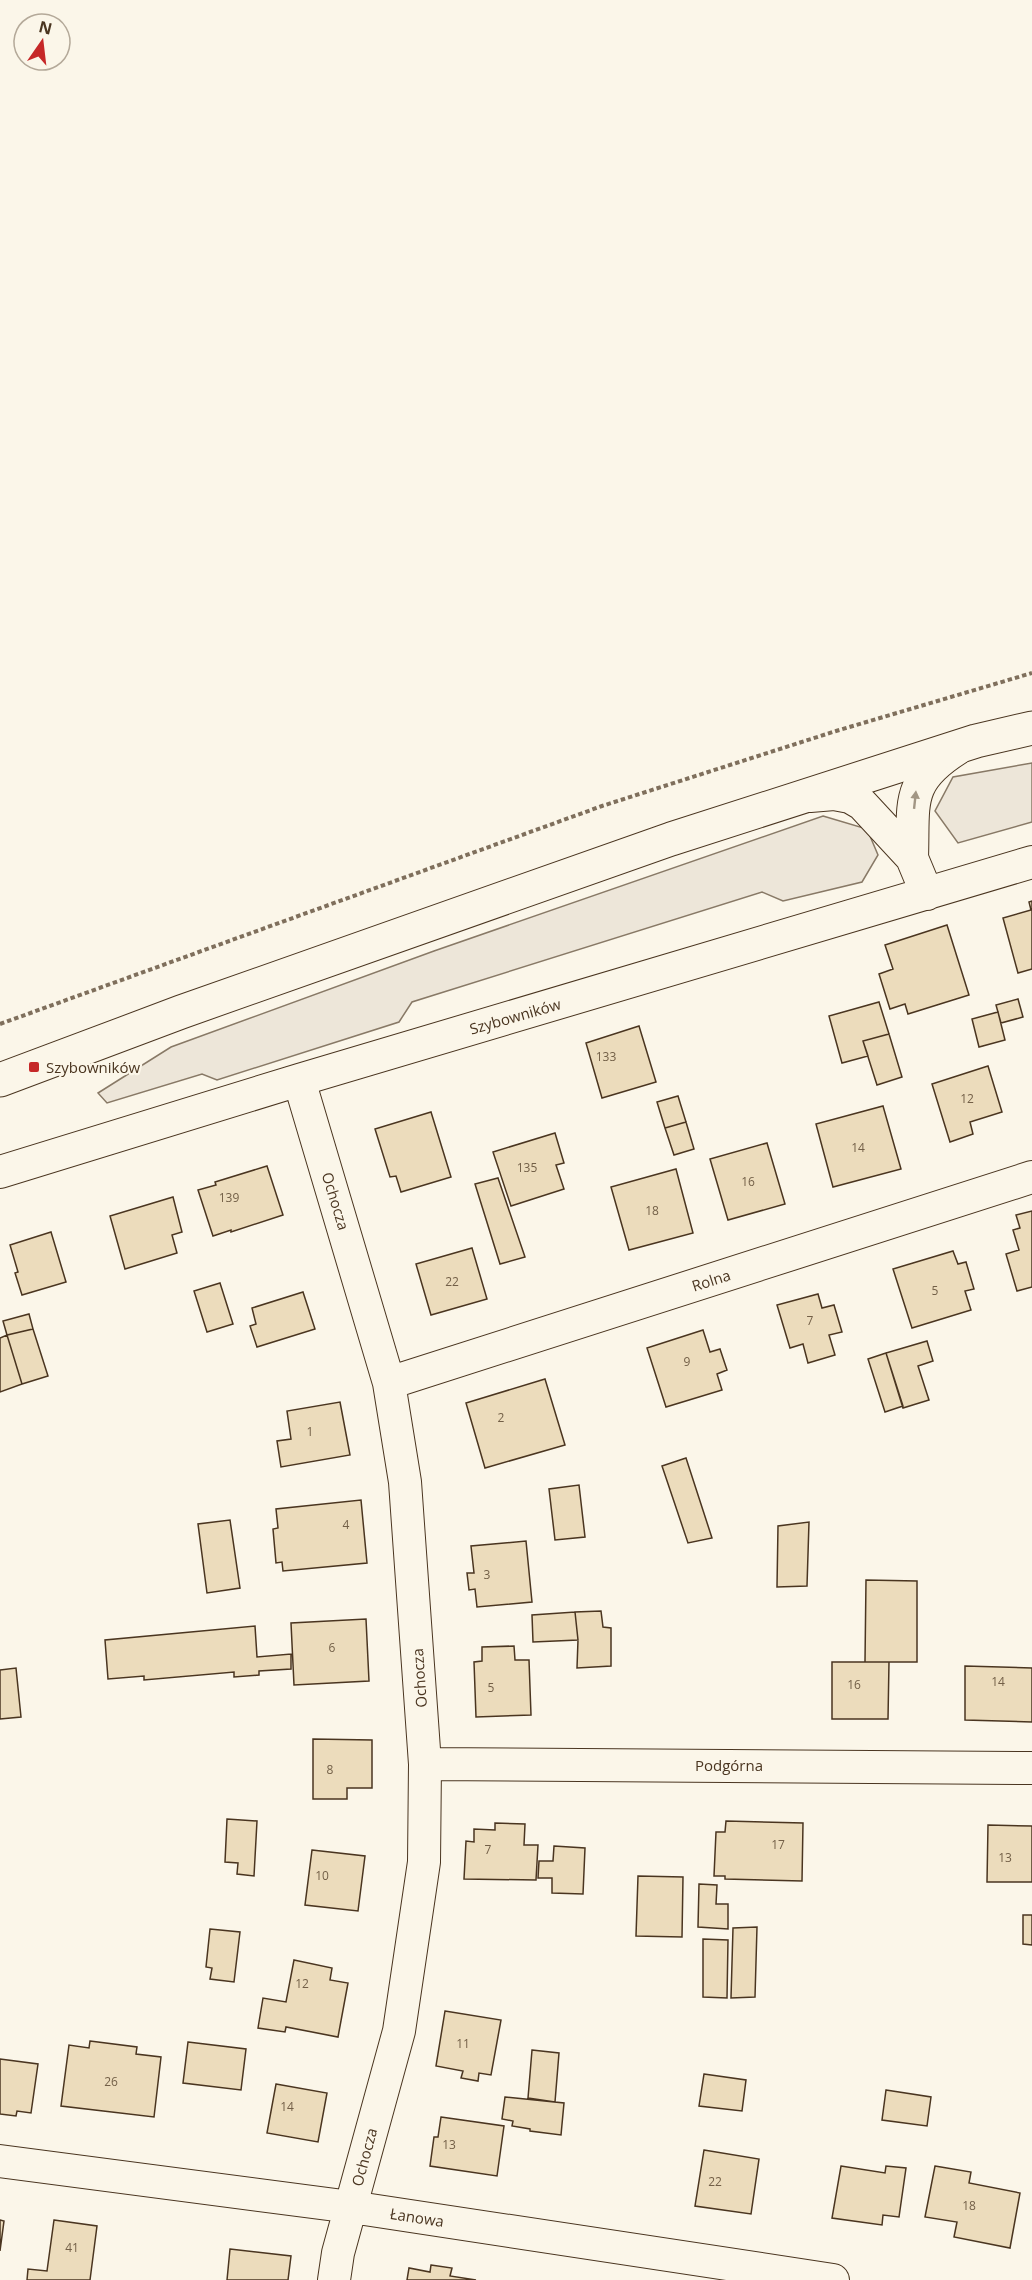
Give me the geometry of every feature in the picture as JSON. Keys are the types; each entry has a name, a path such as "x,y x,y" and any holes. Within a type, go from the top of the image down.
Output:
{"main road":[{"path":"0,1080 181,1012 671,839 962,745 1032,728"}],"street":[{"path":"912,858 916,790 922,777 935,762 962,745"},
{"path":"806,796 834,794 850,797 862,804 912,858 927,894"},
{"name":"Szybowników","path":"0,1172 299,1080 1032,862"},
{"name":"Ochocza","path":"299,1080 389,1383 405,1482 425,1764 424,1862 399,2031 351,2207 334,2280"},
{"name":"Rolna","path":"389,1383 1032,1177"},
{"name":"Podgórna","path":"425,1764 1032,1767"},
{"name":"Łanowa","path":"0,2161 351,2207 833,2280"}],"path":[{"path":"0,1024 602,806 836,731 1032,673"}],"shaded area":[{"path":"1032,763 1032,822 958,843 935,811 953,777"},
{"path":"823,816 867,829 878,855 862,882 783,901 762,892 412,1002 399,1022 217,1080 202,1074 107,1103 98,1093 171,1047 434,951"}],"building":[{"path":"1032,901 1032,969 1018,973 1003,918 1031,910 1029,902"},
{"path":"947,925 969,995 908,1014 905,1004 890,1009 879,974 893,969 885,945"},
{"path":"1018,999 1023,1017 1001,1023 996,1005"},
{"path":"879,1002 889,1034 863,1041 868,1056 842,1063 829,1016"},
{"path":"998,1012 1005,1040 979,1047 972,1019"},
{"path":"639,1026 656,1082 602,1098 586,1043"},
{"path":"889,1034 902,1077 877,1085 863,1041"},
{"path":"988,1066 1002,1112 970,1122 973,1134 950,1142 932,1084"},
{"path":"678,1096 686,1122 665,1128 657,1102"},
{"path":"883,1106 901,1169 833,1187 816,1124"},
{"path":"431,1112 451,1177 401,1192 396,1176 390,1177 375,1129"},
{"path":"686,1122 694,1149 674,1155 665,1128"},
{"path":"555,1133 564,1163 556,1165 564,1189 511,1206 493,1152"},
{"path":"767,1143 785,1204 728,1220 710,1159"},
{"path":"267,1166 283,1215 213,1236 198,1190 216,1185 215,1182"},
{"path":"676,1169 693,1233 629,1250 611,1187"},
{"path":"498,1178 525,1257 500,1264 475,1184"},
{"path":"173,1197 182,1232 172,1235 177,1253 125,1269 110,1216"},
{"path":"1032,1211 1032,1287 1017,1291 1006,1254 1019,1250 1013,1230 1020,1228 1016,1215"},
{"path":"51,1232 66,1282 22,1295 10,1245"},
{"path":"472,1248 487,1299 431,1315 416,1264"},
{"path":"953,1251 958,1264 966,1262 974,1289 965,1291 971,1310 912,1328 893,1269"},
{"path":"220,1283 233,1324 207,1332 194,1291"},
{"path":"303,1292 315,1329 257,1347 250,1326 256,1324 252,1308"},
{"path":"818,1294 822,1308 834,1305 842,1332 829,1335 835,1355 808,1363 803,1344 790,1348 777,1305"},
{"path":"29,1314 33,1329 7,1335 3,1321"},
{"path":"33,1329 48,1376 22,1384 7,1335"},
{"path":"703,1330 710,1352 720,1349 727,1370 717,1374 722,1390 666,1407 647,1348"},
{"path":"7,1335 22,1384 0,1392 0,1338"},
{"path":"927,1341 933,1361 918,1366 929,1400 903,1408 886,1353"},
{"path":"886,1353 903,1406 885,1412 868,1359"},
{"path":"545,1379 565,1445 485,1468 466,1403"},
{"path":"340,1402 350,1455 281,1467 277,1441 291,1439 287,1411"},
{"path":"686,1458 712,1538 688,1543 662,1466"},
{"path":"579,1485 585,1537 555,1540 549,1489"},
{"path":"361,1500 367,1563 283,1571 282,1562 276,1563 273,1529 278,1528 276,1509"},
{"path":"230,1520 240,1588 207,1593 198,1524"},
{"path":"809,1522 807,1586 777,1587 778,1526"},
{"path":"526,1541 532,1602 477,1607 475,1589 469,1590 467,1573 474,1573 471,1546"},
{"path":"866,1580 917,1581 917,1662 865,1662"},
{"path":"601,1611 603,1627 611,1628 611,1666 577,1668 578,1640 575,1612"},
{"path":"575,1612 578,1640 533,1642 532,1615"},
{"path":"366,1619 369,1681 294,1685 291,1623"},
{"path":"255,1626 257,1657 291,1654 291,1669 259,1671 259,1675 234,1677 234,1672 144,1680 144,1676 108,1679 105,1640"},
{"path":"514,1646 515,1660 529,1660 531,1715 476,1717 474,1662 482,1661 482,1647"},
{"path":"832,1662 889,1662 888,1719 832,1719"},
{"path":"965,1666 1032,1668 1032,1722 965,1720"},
{"path":"16,1668 21,1717 0,1719 0,1670"},
{"path":"313,1739 372,1740 372,1788 347,1788 347,1799 313,1799"},
{"path":"227,1819 257,1821 254,1876 237,1874 238,1863 225,1862"},
{"path":"726,1821 803,1823 802,1881 725,1879 725,1876 714,1876 716,1832 725,1832"},
{"path":"495,1823 525,1824 524,1845 538,1845 536,1880 464,1879 466,1841 474,1842 474,1829 495,1830"},
{"path":"988,1825 1032,1826 1032,1882 987,1882"},
{"path":"554,1846 585,1848 583,1894 552,1893 552,1878 538,1878 539,1861 553,1861"},
{"path":"312,1850 365,1856 358,1911 305,1905"},
{"path":"638,1876 683,1877 682,1937 636,1936"},
{"path":"699,1884 717,1885 716,1904 728,1904 728,1929 698,1927"},
{"path":"1023,1915 1032,1915 1032,1945 1023,1944"},
{"path":"757,1927 755,1997 731,1998 733,1928"},
{"path":"210,1929 240,1932 234,1982 210,1979 212,1968 206,1967"},
{"path":"703,1939 728,1940 727,1998 703,1997"},
{"path":"294,1960 332,1968 330,1980 348,1983 338,2037 286,2027 285,2032 258,2028 263,1998 286,2002"},
{"path":"445,2011 501,2020 491,2075 479,2073 478,2081 461,2078 463,2071 436,2066"},
{"path":"90,2041 137,2047 136,2054 161,2057 154,2117 61,2106 69,2045 89,2048"},
{"path":"188,2042 246,2049 241,2090 183,2083"},
{"path":"532,2050 559,2053 555,2102 528,2098"},
{"path":"0,2059 38,2064 31,2113 17,2111 16,2116 0,2114"},
{"path":"704,2074 746,2080 742,2111 699,2106"},
{"path":"276,2084 327,2093 318,2142 267,2133"},
{"path":"886,2090 931,2097 927,2126 882,2120"},
{"path":"505,2097 564,2103 561,2135 512,2126 513,2121 502,2119"},
{"path":"441,2117 504,2126 497,2176 430,2166 434,2137 438,2137"},
{"path":"704,2150 759,2159 751,2214 695,2206"},
{"path":"841,2166 885,2173 886,2166 906,2168 899,2217 883,2215 882,2225 832,2218"},
{"path":"935,2166 971,2172 969,2183 1020,2193 1010,2248 954,2237 957,2222 925,2217"},
{"path":"0,2220 4,2221 0,2251"},
{"path":"54,2220 97,2226 90,2280 27,2280 28,2269 47,2271"},
{"path":"230,2249 291,2256 288,2280 227,2280"},
{"path":"431,2265 452,2268 450,2276 476,2280 407,2280 409,2268 430,2272"}],"place":[{"name":"Szybowników","path":"34,1067"}]}
